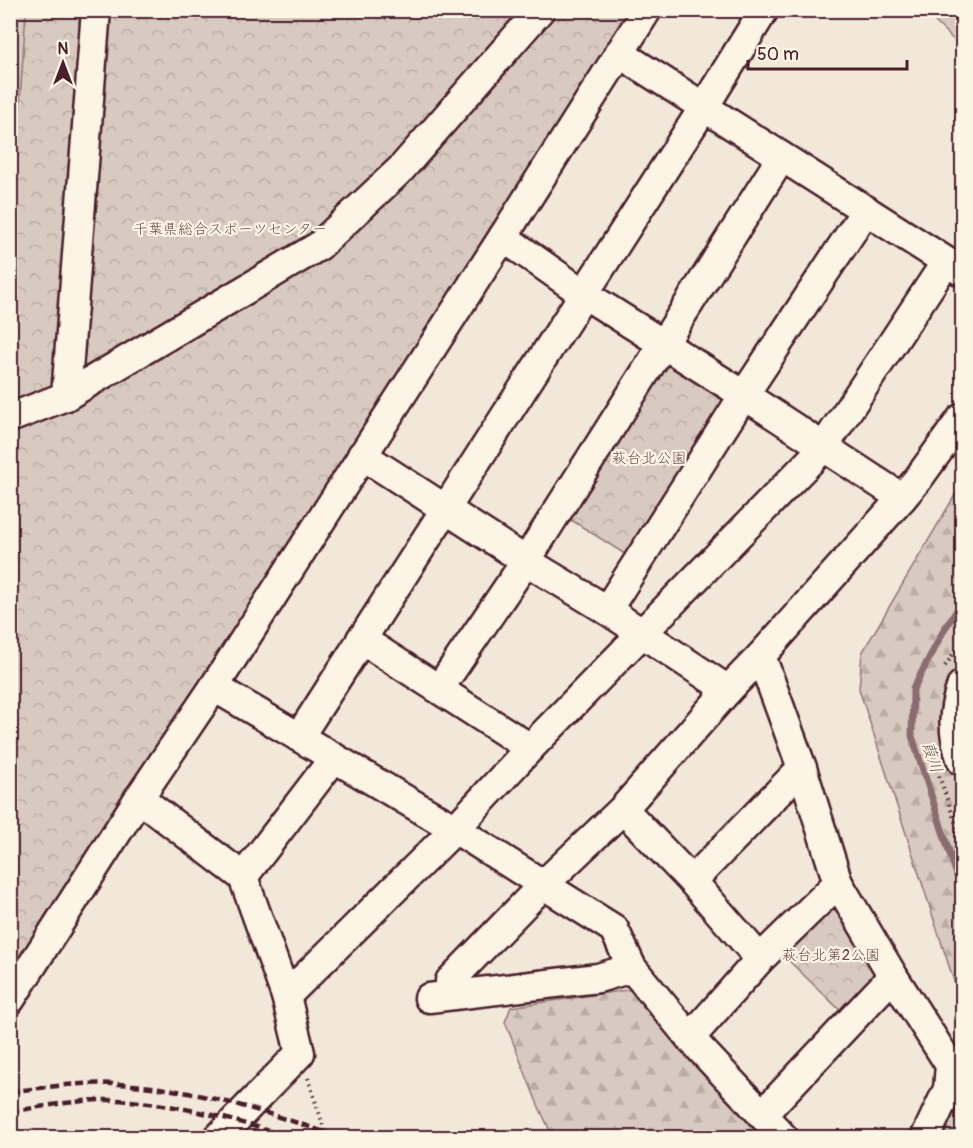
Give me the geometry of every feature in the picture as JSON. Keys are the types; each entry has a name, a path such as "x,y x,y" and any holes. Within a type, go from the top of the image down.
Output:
{"street":[{"path":"66,396 96,10"},
{"path":"10,418 66,396 319,246 402,168 540,10"},
{"path":"10,1000 139,798 214,687 647,10"},
{"path":"299,737 764,10"},
{"path":"286,996 455,829 530,748 823,448 954,267 619,54"},
{"path":"439,689 526,561 781,158"},
{"path":"607,610 744,395 866,210"},
{"path":"503,237 584,294 902,498"},
{"path":"632,968 598,978 439,990 543,885 623,809 902,498 963,418"},
{"path":"362,455 526,561 607,610 728,690"},
{"path":"361,639 530,748"},
{"path":"761,656 802,768 838,883 893,976 950,1065 948,1089 925,1137"},
{"path":"963,685 953,721 963,761"},
{"path":"214,687 455,829 614,929 632,968 690,1038 784,1137"},
{"path":"243,877 334,758"},
{"path":"692,880 802,768"},
{"path":"139,798 243,877 286,996 300,1053 218,1137"},
{"path":"623,809 692,880 760,959"},
{"path":"690,1038 760,959 838,883"},
{"path":"762,1115 893,976"}],"path":[{"path":"300,1053 327,1137"}],"green space":[{"path":"10,11 26,11 11,234"},
{"name":"千葉県総合スポーツセンター","path":"11,11 630,11 11,978"},
{"path":"924,11 962,11 962,48"},
{"name":"萩台北公園","path":"666,359 732,401 631,558 565,516"},
{"path":"962,489 962,679 950,747 962,781 962,1006 859,689 862,653 955,495"},
{"name":"萩台北第2公園","path":"828,910 841,910 879,970 845,1015 784,956"},
{"path":"634,989 785,1137 553,1137 505,1022 511,1007"},
{"path":"962,1085 962,1137 937,1138"}],"waterway":[{"name":"葭川","path":"962,603 945,628 913,689 912,736 962,891"}],"railway":[{"path":"10,1092 89,1084 144,1086 173,1090 230,1103 342,1138"},
{"path":"10,1112 63,1103 115,1100 137,1102 204,1113 290,1138"}]}
